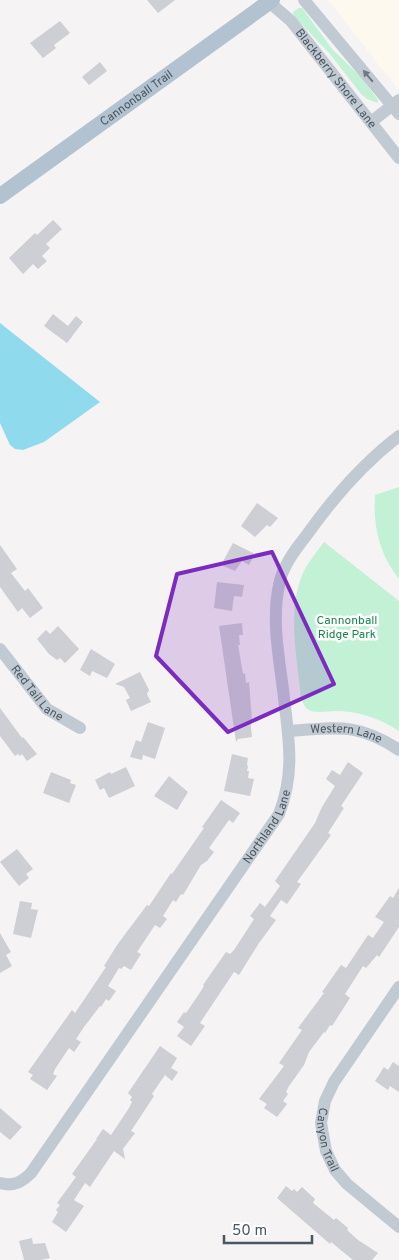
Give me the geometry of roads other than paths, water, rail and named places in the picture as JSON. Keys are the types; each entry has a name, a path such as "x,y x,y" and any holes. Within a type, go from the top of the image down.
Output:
{"main road":[{"name":"Cannonball Trail","path":"0,196 270,1"}],"street":[{"name":"Blackberry Shore Lane","path":"304,0 397,106"},
{"name":"Blackberry Shore Lane","path":"270,1 291,21 399,158"},
{"path":"371,122 397,106"},
{"name":"Northland Lane","path":"6,1184 19,1183 31,1173 279,814 290,774 288,731 275,623 279,583 292,555 337,494 376,454 399,436"},
{"name":"Red Tail Lane","path":"0,649 47,709 80,728"},
{"name":"Western Lane","path":"288,731 344,727 382,739 399,750"},
{"name":"Canyon Trail","path":"399,987 334,1082 324,1101 321,1124 326,1151 335,1170 347,1184 399,1227"}],"water":[{"path":"0,323 100,402 44,442 23,450 15,449 10,445 0,423"}],"park label":[{"name":"Cannonball Ridge Park","path":"347,627"}]}
